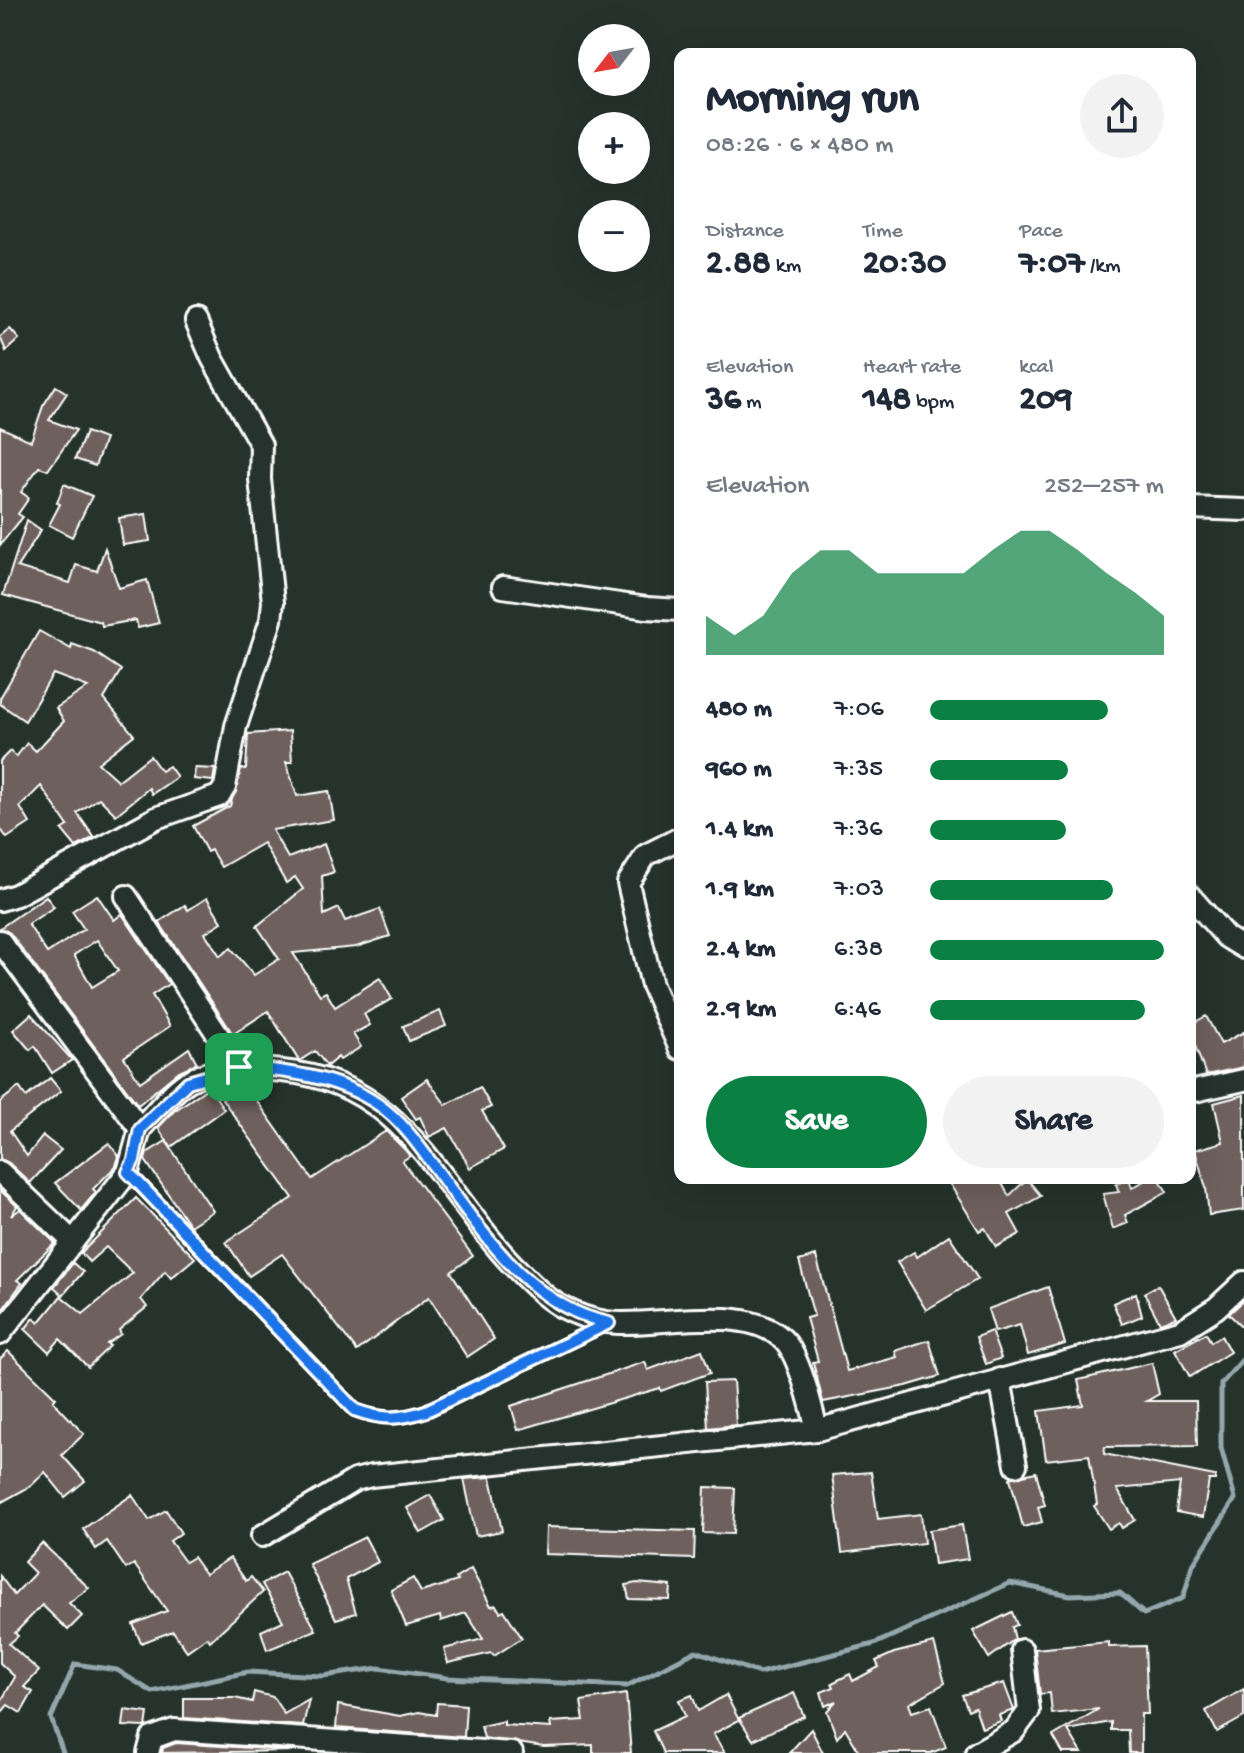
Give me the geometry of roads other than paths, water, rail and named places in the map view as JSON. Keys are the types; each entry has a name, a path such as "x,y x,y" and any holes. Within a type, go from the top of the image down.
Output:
{"street":[{"path":"0,900 16,895 156,818 219,796 225,787 236,726 271,620 273,602 260,479 261,445 212,358 196,321"},
{"path":"1196,508 1244,510"},
{"path":"503,587 674,610"},
{"path":"674,841 646,855 628,883 652,985 674,1035"},
{"path":"126,896 239,1067"},
{"path":"1196,903 1226,937 1244,948"},
{"path":"0,941 140,1129"},
{"path":"4,1320 128,1172 134,1160 140,1129 188,1082 239,1067 296,1072 324,1079 378,1104 411,1135 484,1234 533,1286 584,1318 609,1323 726,1320 772,1332 788,1345 817,1430"},
{"path":"1196,1091 1244,1080"},
{"path":"0,1172 72,1241"},
{"path":"262,1536 355,1480 371,1476 817,1430 1180,1331 1216,1308 1244,1282"},
{"path":"1000,1379 1016,1465"},
{"path":"976,1753 1014,1731 1029,1711 1022,1650"},
{"path":"148,1753 152,1738 174,1730 263,1745 512,1753"}],"lane":[{"path":"128,1172 355,1410 379,1419 399,1420 426,1411 609,1323"}],"waterway":[{"path":"63,1753 51,1718 75,1664 117,1670 152,1692 248,1672 323,1676 379,1668 447,1678 627,1686 696,1651 759,1673 874,1644 1010,1583 1070,1595 1120,1593 1144,1614 1183,1598 1193,1565 1235,1499 1221,1448 1221,1384 1244,1358"}]}
